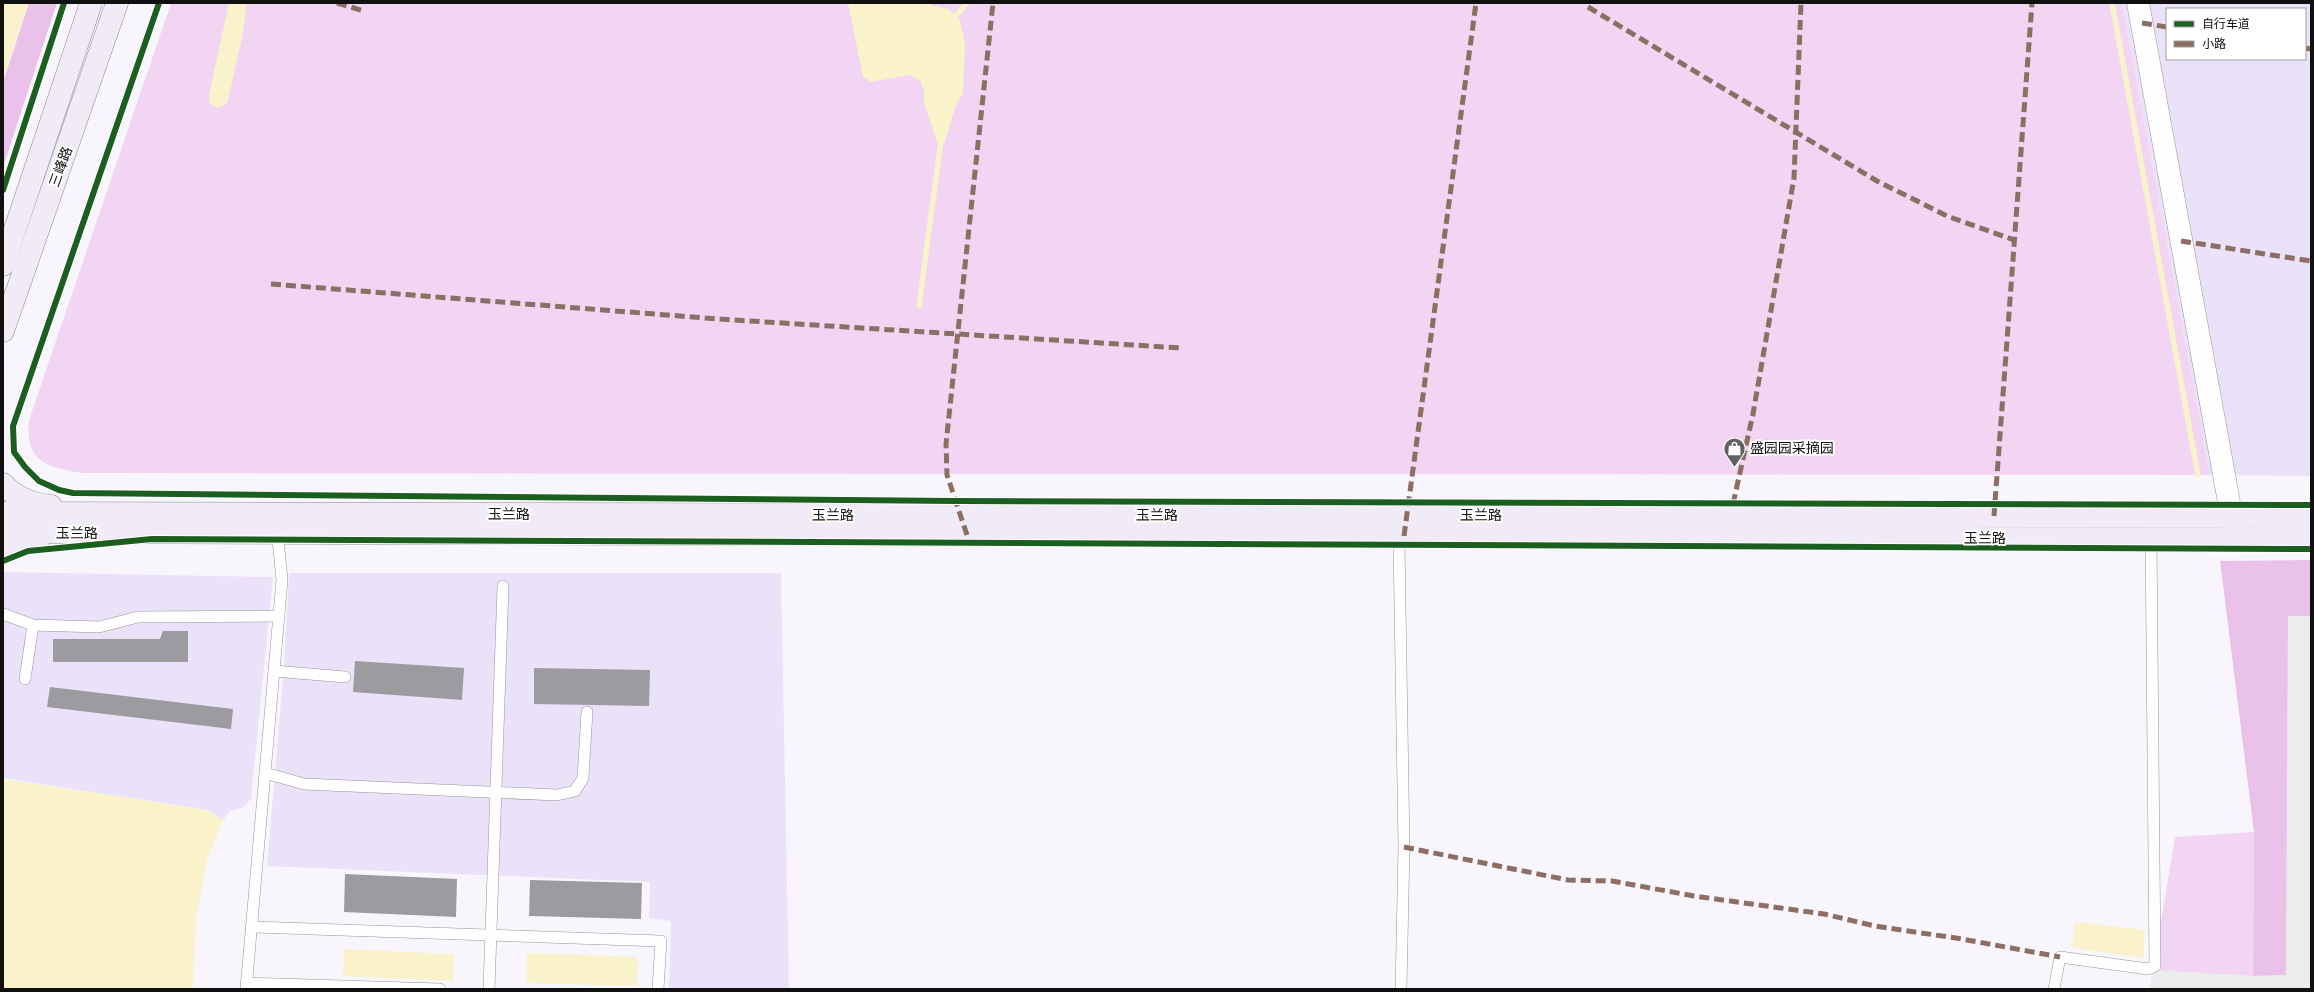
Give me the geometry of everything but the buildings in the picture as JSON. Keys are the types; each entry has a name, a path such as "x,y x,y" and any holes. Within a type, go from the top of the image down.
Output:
{"street":[{"name":"三峰路","path":"3,266 90,3"},
{"name":"三峰路","path":"3,331 117,3"},
{"path":"2138,3 2235,538"},
{"path":"3,484 11,492 35,504 100,523"},
{"name":"玉兰路","path":"3,513 100,523 1404,536 2311,539"},
{"name":"玉兰路","path":"276,524 2231,516 2311,517"},
{"path":"3,550 17,544 100,523"},
{"name":"玉兰路","path":"3,532 100,523"}],"lane":[{"path":"276,524 282,580 246,986 440,989"},
{"path":"1401,989 1404,847 1399,545 1404,536"},
{"path":"2054,989 2060,957 2148,969 2155,966 2151,538"},
{"path":"489,989 503,586"},
{"path":"3,614 32,625 99,627 138,617 279,616"},
{"path":"25,679 32,625"},
{"path":"274,671 346,677"},
{"path":"265,773 304,784 557,795 575,791 583,778 587,712"},
{"path":"251,927 661,941 658,989"}],"shaded area":[{"path":"3,3 28,3 3,79"},
{"path":"29,3 57,3 3,167 3,82"},
{"path":"171,3 2122,3 2210,475 82,473 69,471 48,465 40,460 35,454 31,445 29,434 29,420"},
{"path":"229,3 247,3 242,38 227,104 218,108 209,103 209,95"},
{"path":"848,3 930,3 934,6 949,9 960,20 965,44 963,93 956,105 944,144 939,147 924,103 924,91 920,80 909,75 871,82 863,77"},
{"path":"2122,3 2311,3 2311,476 2210,475"},
{"path":"2311,560 2311,616 2288,616 2286,975 2253,976 2254,832 2220,561"},
{"path":"3,573 273,577 251,799 242,808 230,811 223,820 207,810 3,778"},
{"path":"289,573 781,573 789,989 669,989 671,921 649,918 650,882 267,866 284,665"},
{"path":"2288,616 2311,616 2311,989 2149,989 2153,970 2253,976 2286,975"},
{"path":"3,779 207,810 223,820 207,860 196,917 193,989 3,989"},
{"path":"2254,832 2253,976 2153,970 2175,837"},
{"path":"2075,922 2145,930 2143,958 2072,948"},
{"path":"344,949 454,954 453,981 343,976"},
{"path":"527,953 638,957 637,986 526,983"}],"waterway":[{"path":"956,16 967,3"},
{"path":"2112,3 2198,475"},
{"path":"919,306 941,140"}],"marked path":[{"path":"337,3 364,11"},
{"path":"967,535 947,475 946,444 993,3"},
{"path":"1404,536 1476,3"},
{"path":"1733,504 1753,414 1794,178 1801,3"},
{"path":"1994,516 2032,3"},
{"path":"1588,7 1877,181 1947,216 2014,240"},
{"path":"2142,23 2166,27"},
{"path":"2306,48 2311,49"},
{"path":"2181,241 2311,261"},
{"path":"271,284 718,319 1181,348"},
{"path":"1404,847 1568,880 1612,881 1694,896 1824,914 1875,926 1962,939 2060,957"}],"cycle path":[{"path":"3,190 64,3"},
{"path":"159,3 13,426 14,452 25,467 39,481 59,490 73,493 956,501 2311,505"},
{"path":"3,561 28,551 152,539 2311,549"}],"place":[{"name":"盛园园采摘园","path":"1735,468"}]}
